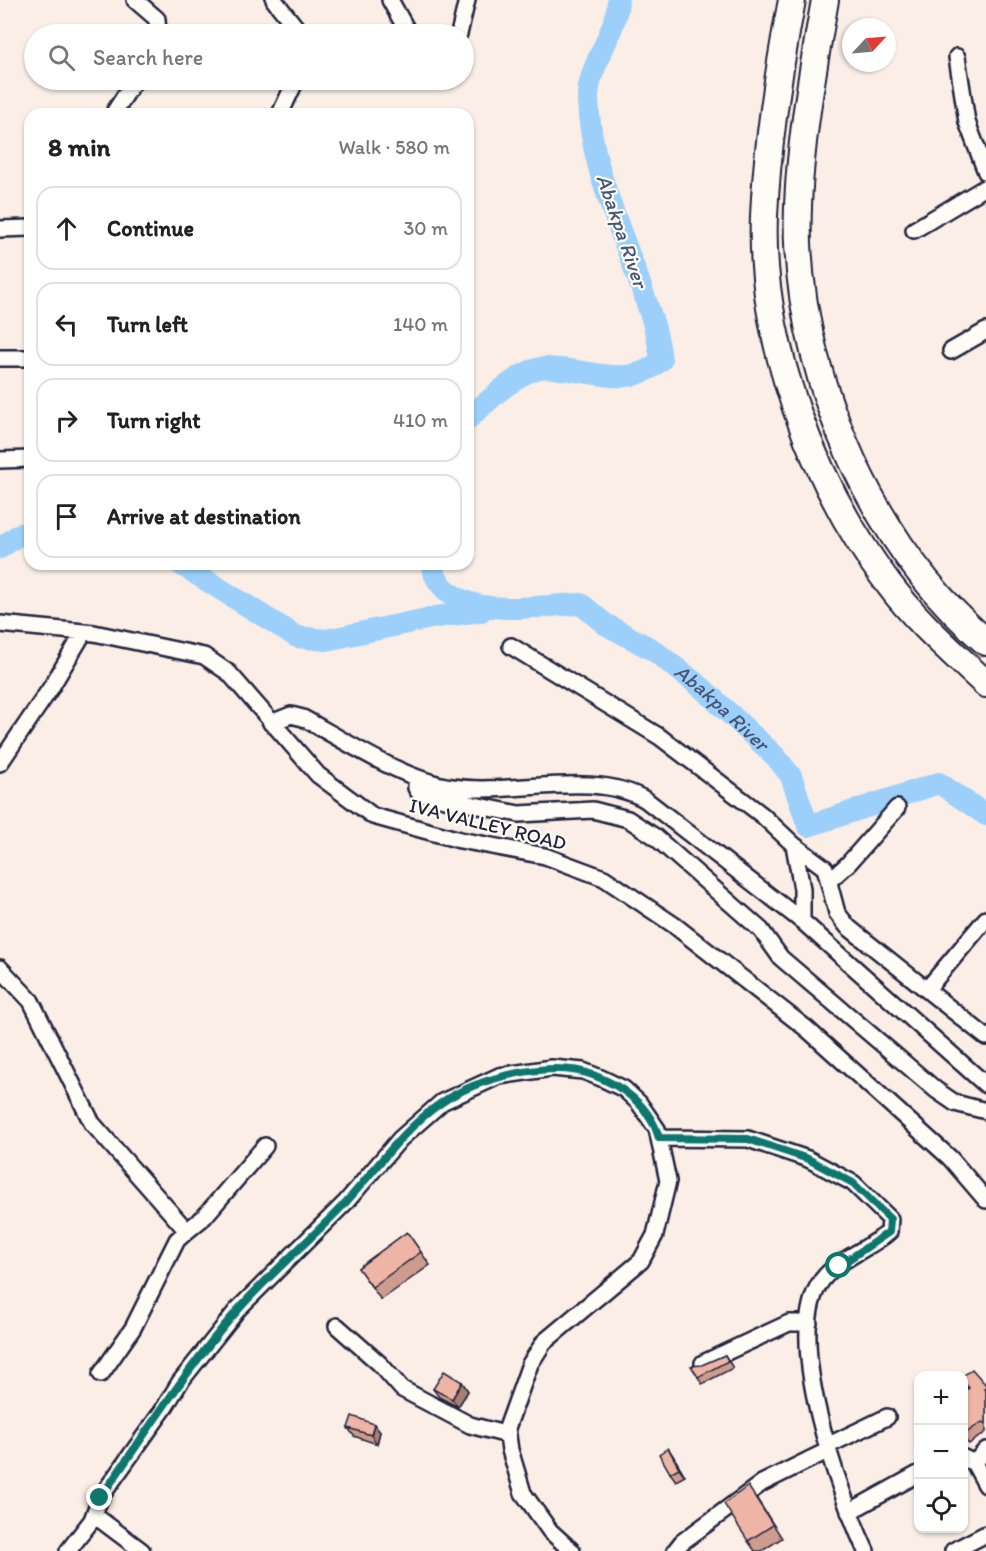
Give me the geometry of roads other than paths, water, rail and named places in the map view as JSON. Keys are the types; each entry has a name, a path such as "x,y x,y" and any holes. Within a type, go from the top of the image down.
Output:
{"highway":[{"path":"792,0 764,216 765,273 775,333 789,382 813,448 860,544 889,585 923,625 986,684"},
{"path":"825,0 800,186 798,240 801,290 811,345 832,411 877,507 907,554 943,599 986,642"}],"street":[{"path":"135,0 158,19 158,24"},
{"path":"274,0 293,24"},
{"path":"390,0 403,24"},
{"path":"461,24 467,0"},
{"path":"957,57 967,123 986,172"},
{"path":"117,108 129,90"},
{"path":"283,108 291,90"},
{"path":"914,230 986,188"},
{"path":"0,229 24,228"},
{"path":"951,351 986,331"},
{"path":"0,358 24,358"},
{"path":"0,460 24,459"},
{"name":"IVA VALLEY ROAD","path":"0,624 84,632 204,656 229,674 318,775 374,816 460,840 545,856 604,878 674,925 807,1029 950,1158 986,1200"},
{"path":"0,763 50,689 84,632"},
{"path":"511,646 660,737 762,815 794,845 825,868 837,913 848,927 928,988 986,1037"},
{"path":"271,723 291,715 303,718 425,782 480,790 593,785 631,792 646,800 802,921 986,1085"},
{"path":"416,778 416,788 420,794 504,813 593,810 628,819 654,836 761,930 781,958 936,1090 955,1102 986,1111"},
{"path":"830,880 849,864 897,808"},
{"path":"794,845 802,889 802,921"},
{"path":"928,988 986,920"},
{"path":"0,968 31,1001 92,1123 187,1231"},
{"path":"68,1551 94,1515 100,1498 163,1410 180,1382 238,1309 346,1202 400,1138 442,1102 499,1076 552,1068 583,1071 624,1089 647,1113 659,1138 668,1181 663,1208 648,1250 632,1269 544,1342 530,1364 507,1428 523,1493 550,1532 572,1551"},
{"path":"659,1138 748,1139 808,1159 853,1183 890,1219 889,1232 823,1279 814,1294 809,1323 812,1383 827,1448 849,1512 866,1551"},
{"path":"101,1374 133,1328 177,1240 204,1217 265,1146"},
{"path":"703,1363 789,1323 809,1323"},
{"path":"337,1326 380,1364 402,1389 470,1425 508,1435"},
{"path":"675,1551 682,1542 762,1483 887,1417"},
{"path":"986,1450 969,1461 986,1485"},
{"path":"849,1512 914,1476"},
{"path":"94,1515 142,1551"},
{"path":"953,1551 986,1534"}],"waterway":[{"name":"Abakpa River","path":"474,414 512,382 540,368 625,376 649,369 661,360 649,310 599,169 590,123 589,87 613,25 618,0"},
{"path":"0,548 24,534"},
{"path":"190,570 297,637 326,640 436,617 481,611"},
{"name":"Abakpa River","path":"434,570 440,583 454,596 473,604 517,608 581,604 605,624 653,650 702,688 775,756 791,776 808,826 939,783 986,815"}]}
